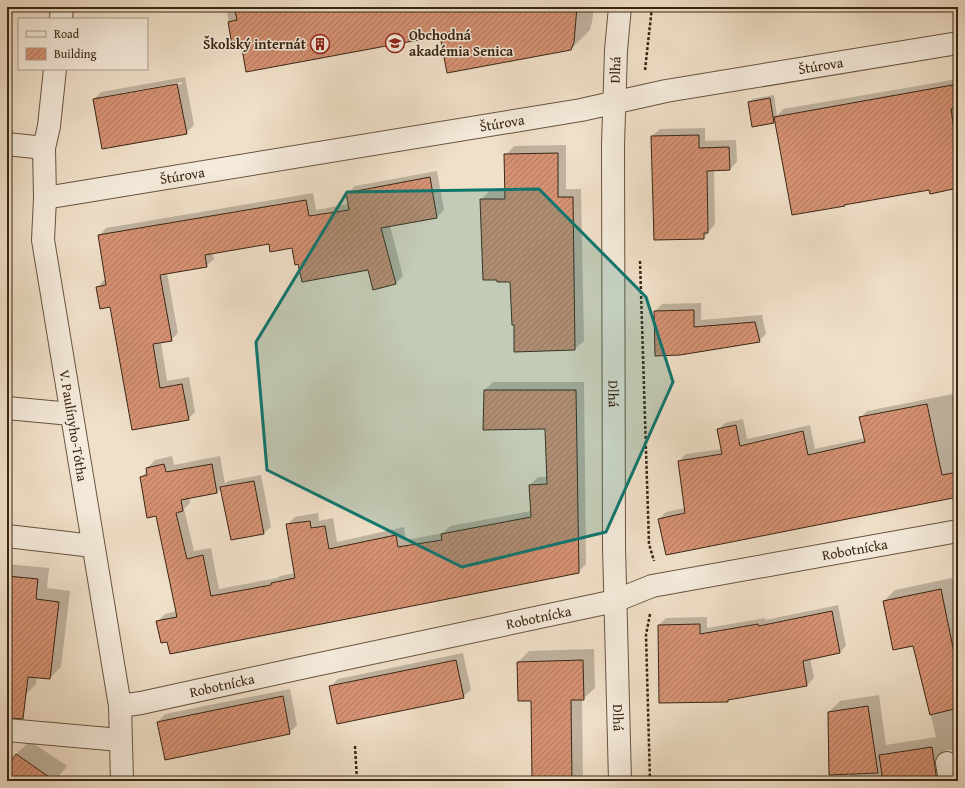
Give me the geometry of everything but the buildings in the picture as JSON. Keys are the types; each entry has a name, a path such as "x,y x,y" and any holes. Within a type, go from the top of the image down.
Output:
{"street":[{"path":"61,18 62,7"},
{"name":"Dlhá","path":"620,7 616,50 614,103 614,516 620,781"},
{"name":"Štúrova","path":"45,198 614,103 666,91 958,43"},
{"name":"V. Paulínyho-Tótha","path":"55,70 44,148 45,198 43,240 120,706 122,781"},
{"path":"7,144 44,148"},
{"path":"7,408 71,414"},
{"name":"Robotnícka","path":"120,706 141,703 615,601 652,586 958,531"},
{"path":"7,536 93,546"},
{"path":"7,730 120,740"}],"path":[{"path":"645,75 652,7"},
{"path":"640,254 649,544 654,563 651,610 646,635 650,781"},
{"path":"355,746 357,781"}],"highlighted area":[{"path":"539,189 646,297 673,382 606,532 462,567 267,470 256,342 347,192"}],"place":[{"name":"Obchodná akadémia Senica","path":"395,43"},
{"name":"Školský internát","path":"320,44"}]}
